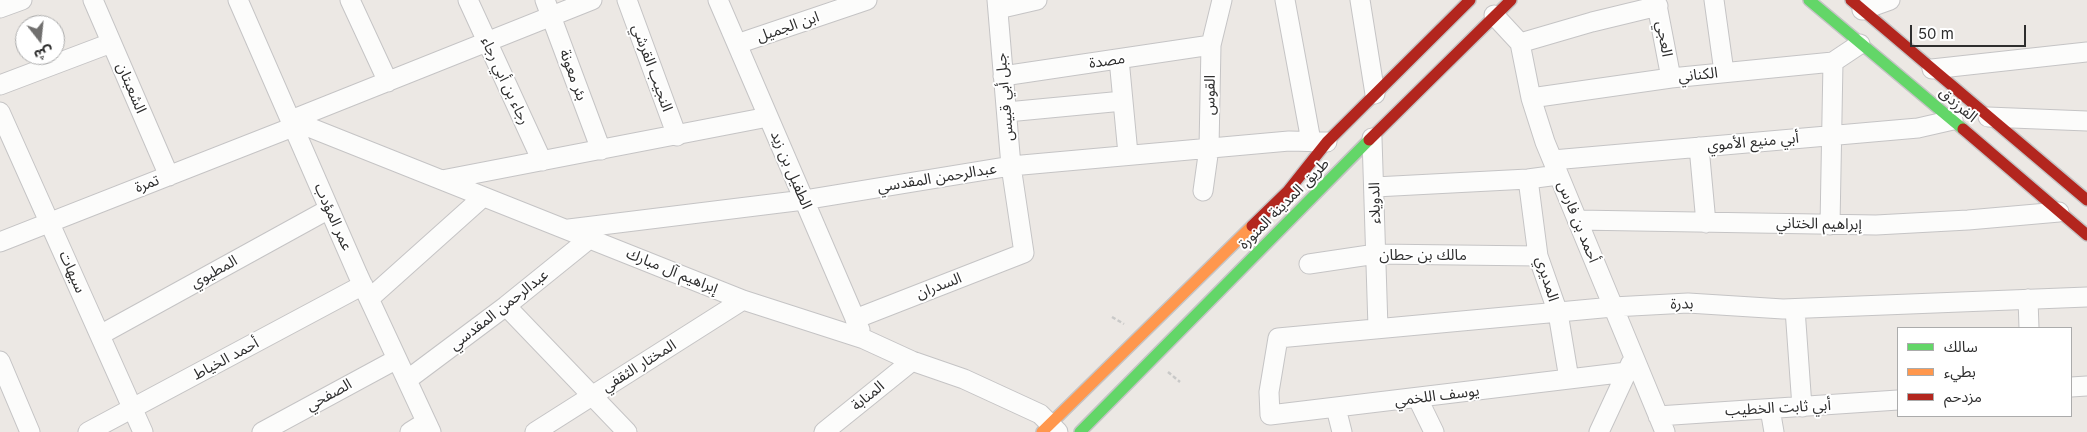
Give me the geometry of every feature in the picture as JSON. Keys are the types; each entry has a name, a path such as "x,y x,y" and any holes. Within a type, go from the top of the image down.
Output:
{"main road":[{"name":"طريق المدينة المنورة","path":"1051,429 1288,191 1319,141 1375,94 1470,0"},
{"name":"طريق المدينة المنورة","path":"1080,432 1293,216 1511,0"},
{"name":"الفرزدق","path":"1809,0 2087,235"},
{"name":"الفرزدق","path":"1856,5 2087,200"}],"street":[{"path":"0,8 22,0"},
{"name":"الشعبتان","path":"93,0 169,176"},
{"name":"عمر المؤدب","path":"238,0 329,209 428,427"},
{"path":"350,0 388,82"},
{"name":"رجاء بن أبي رجاء","path":"468,0 542,161"},
{"name":"تمرة","path":"0,242 169,176 388,82 488,42 548,8 592,0"},
{"name":"النجيب القرشي","path":"627,0 677,136"},
{"name":"الطفيل بن زيد","path":"718,0 864,339"},
{"name":"ابن الجميل","path":"737,44 867,0"},
{"path":"997,5 1036,0"},
{"name":"القوس","path":"1202,191 1209,148 1211,45 1222,0"},
{"path":"1284,0 1319,141"},
{"path":"1360,0 1375,94"},
{"path":"1714,0 1724,72"},
{"path":"1856,5 1890,0"},
{"path":"1494,15 1520,43 1657,3"},
{"name":"العجي","path":"1657,3 1671,78"},
{"name":"جبل أبي قبيس","path":"997,5 1011,166 1024,253"},
{"name":"بئر معونة","path":"548,8 601,150"},
{"path":"0,85 111,43"},
{"name":"أحمد بن فارس","path":"1520,43 1531,98 1556,167 1613,307 1630,365 1661,424"},
{"name":"الكناني","path":"1531,98 1671,78 1833,62 1860,44"},
{"name":"مصدة","path":"1003,76 1211,45"},
{"path":"1932,69 2087,52"},
{"path":"1119,59 1128,154"},
{"path":"1830,225 1833,62"},
{"path":"1007,112 1123,101"},
{"name":"سيهات","path":"1,115 143,432"},
{"path":"442,180 768,117"},
{"path":"1988,117 2087,120"},
{"name":"أبي منيع الأموي","path":"1375,187 1528,179 1556,167 1699,147 1918,128 1953,120"},
{"name":"إبراهيم آل مبارك","path":"292,123 442,180 743,300 864,339 912,361 964,379 1040,414 1051,429"},
{"name":"الدويلاء","path":"1372,138 1378,328"},
{"name":"عبدالرحمن المقدسي","path":"566,229 804,200 1011,166 1128,154 1289,141 1319,141"},
{"path":"1699,147 1706,223"},
{"name":"المديري","path":"1528,179 1538,256 1558,313 1569,380"},
{"name":"أحمد الخياط","path":"88,432 366,292 483,197"},
{"name":"المطيوي","path":"100,335 329,209"},
{"name":"إبراهيم الختاني","path":"1578,220 1876,225 2060,212"},
{"name":"عبدالرحمن المقدسي","path":"406,380 506,306 589,239"},
{"name":"السدران","path":"855,319 1024,253"},
{"name":"مالك بن حطان","path":"1308,264 1376,254 1538,256"},
{"name":"بدرة","path":"1278,338 1613,307 1688,302 1794,309 2087,296"},
{"path":"2028,299 2029,327"},
{"name":"المختار الثقفي","path":"535,432 743,300"},
{"path":"506,306 627,432"},
{"path":"1794,309 1802,407"},
{"name":"يوسف اللخمي","path":"1278,338 1269,392 1269,423 1336,408 1569,380 1630,365"},
{"name":"الصفحي","path":"262,432 397,359"},
{"path":"0,361 30,432"},
{"name":"المنابة","path":"824,432 912,361"},
{"path":"1600,432 1630,365"},
{"path":"2072,387 2087,386"},
{"path":"1418,398 1434,432"},
{"name":"أبي ثابت الخطيب","path":"1661,424 1770,409 1897,400"},
{"path":"1336,408 1342,432"},
{"path":"1770,409 1774,432"},
{"path":"410,432 428,427"}],"traffic: fast":[{"path":"1809,0 1963,129"},
{"path":"1080,432 1369,140"}],"traffic: slow":[{"path":"1042,432 1252,226"}],"traffic: jam":[{"path":"1252,226 1288,191 1327,142 1470,0"},
{"path":"1369,140 1511,0"},
{"path":"1851,0 2087,200"},
{"path":"1963,129 2087,235"}]}
